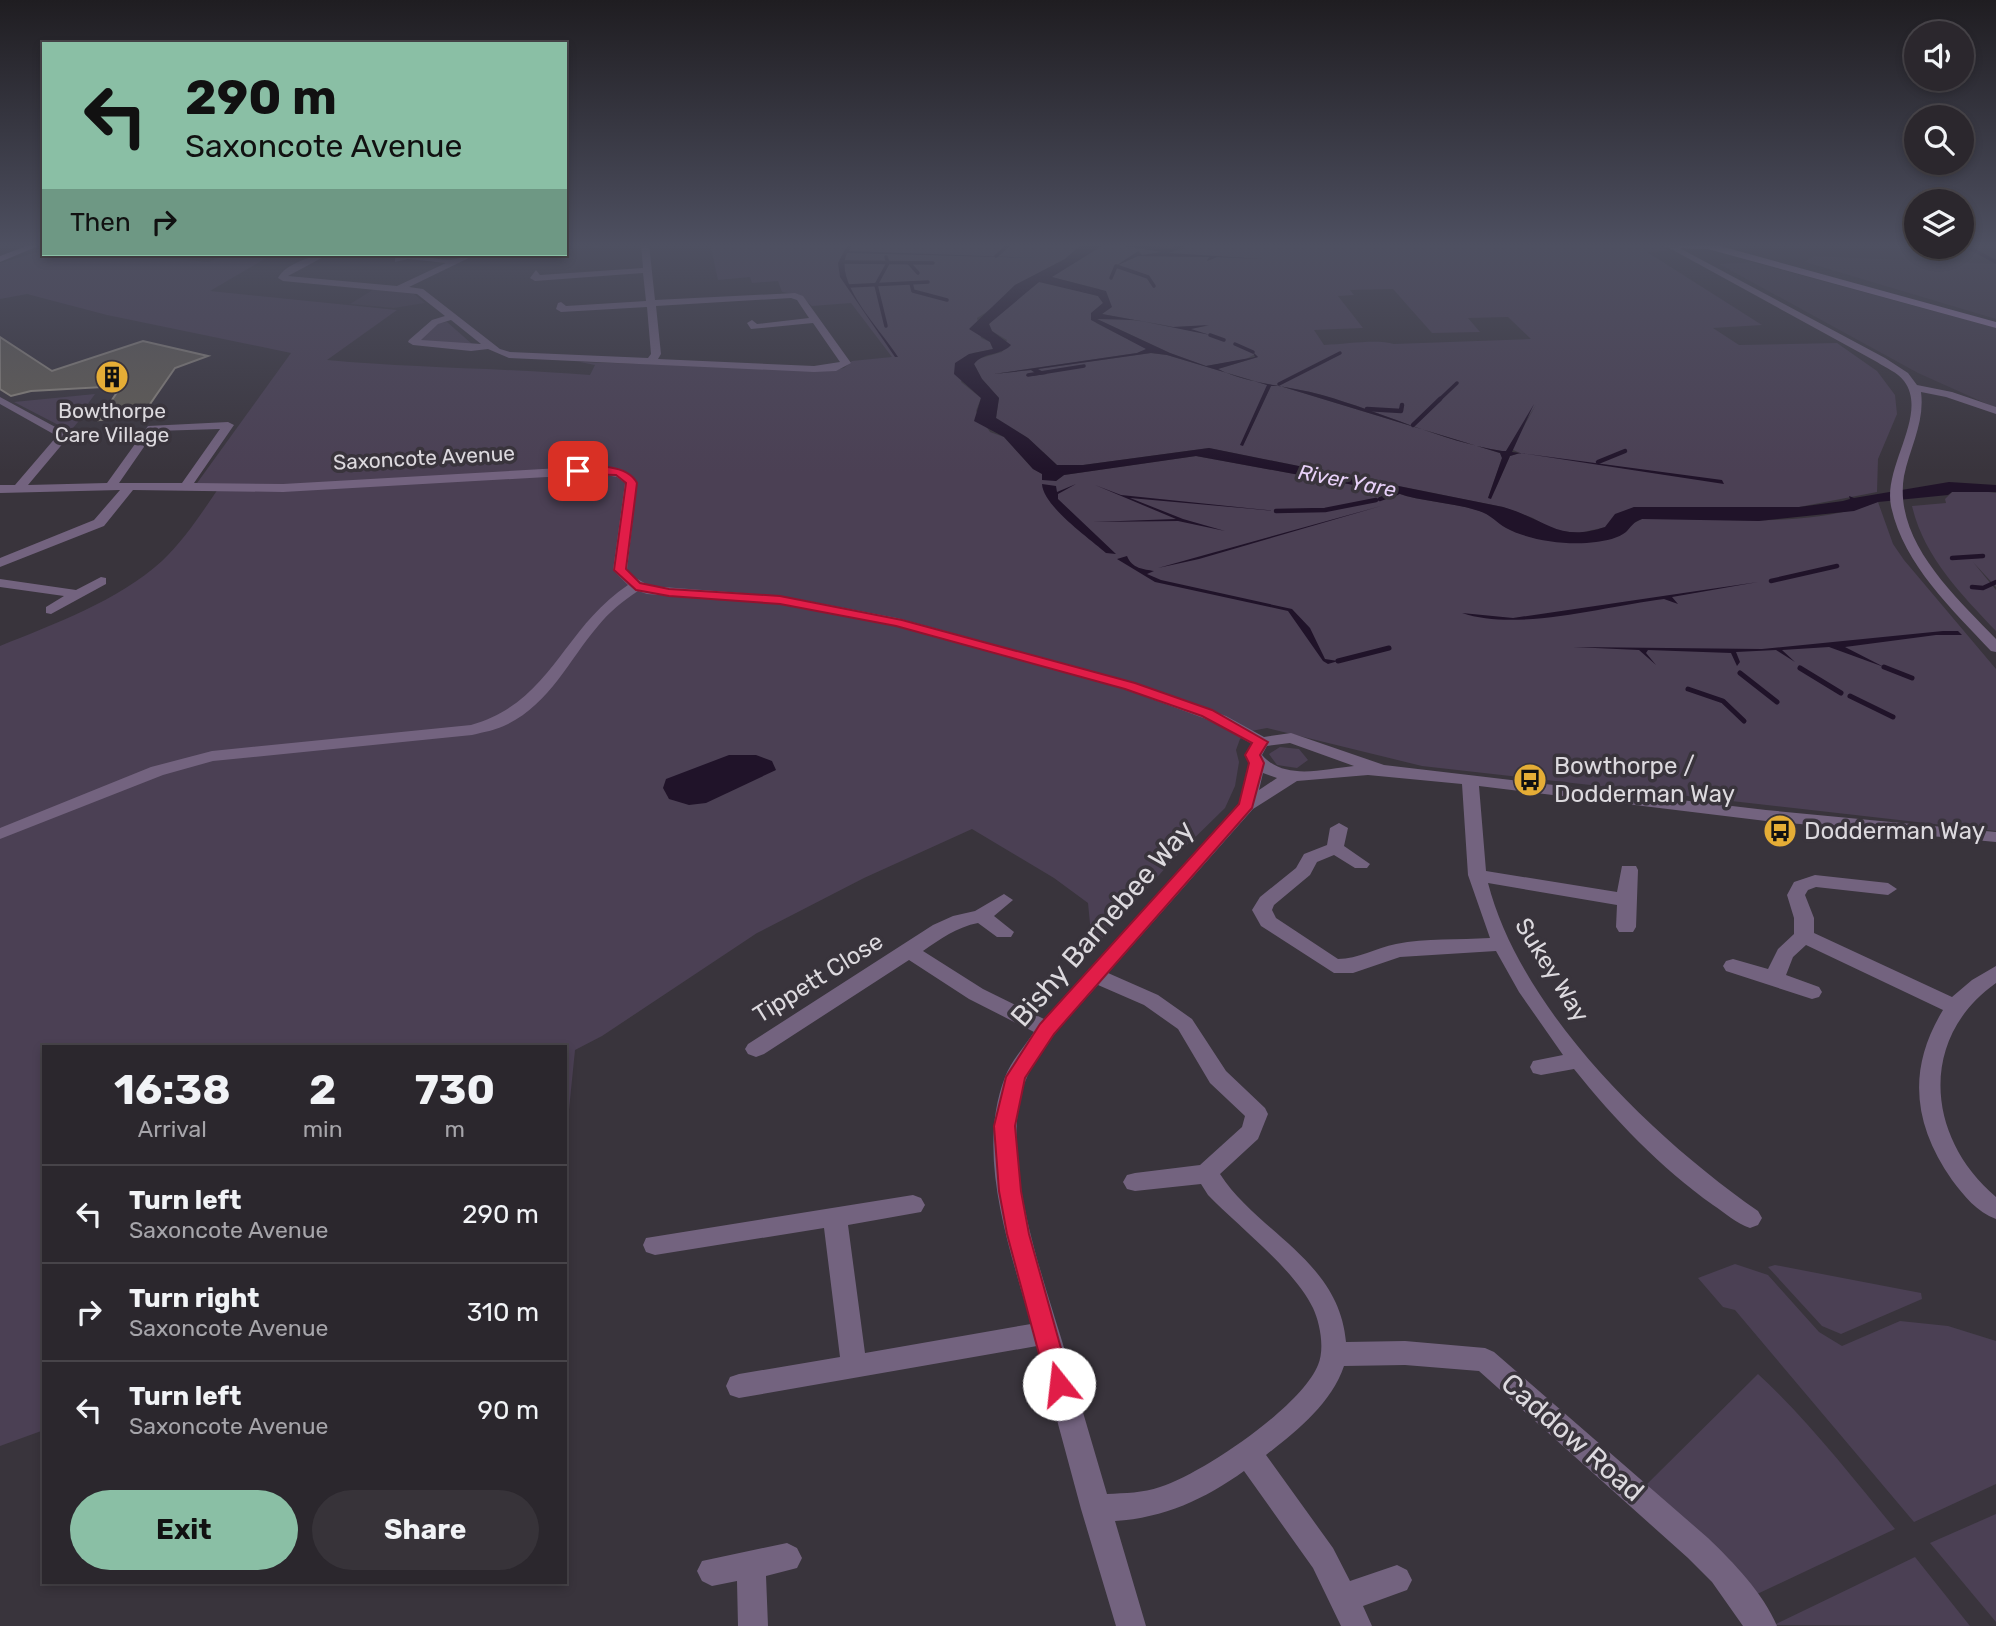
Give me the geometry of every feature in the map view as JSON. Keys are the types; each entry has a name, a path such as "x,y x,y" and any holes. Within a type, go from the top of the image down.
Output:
{"main road":[{"path":"1978,320 1996,325"}],"street":[{"path":"442,320 435,322 413,342 471,348 491,345"},
{"path":"459,320 501,353 519,357 827,369 846,363 817,320 754,327"},
{"path":"651,362 656,354 653,320"},
{"path":"1804,320 1881,360 1905,375 1916,388 1918,414 1896,476 1897,505 1915,550 1932,577 1996,648"},
{"path":"1796,328 1816,327"},
{"path":"1864,360 1881,360"},
{"path":"1916,388 1948,394 1996,411"},
{"path":"0,400 64,435 18,489"},
{"path":"109,489 152,428 228,425 186,486"},
{"name":"Saxoncote Avenue","path":"0,489 186,486 283,488 578,471 618,472 628,477 631,483 620,570 636,586"},
{"path":"0,563 99,523 129,487"},
{"path":"51,611 101,581"},
{"path":"0,583 78,594"},
{"path":"0,834 157,771 212,756 472,730 503,723 530,704 597,618 610,604 636,586 669,593 780,600 897,622 1130,686 1211,715 1261,742"},
{"path":"1379,769 1298,776 1269,772 1257,763 1253,755 1261,742 1274,737 1291,738 1379,769 1470,782 1996,838"},
{"path":"1298,776 1316,771 1323,762 1316,747"},
{"name":"Bishy Barnebee Way","path":"1247,805 1257,763"},
{"name":"Bishy Barnebee Way","path":"1131,1626 1044,1333 1018,1234 1004,1126 1016,1077 1047,1029 1247,805 1298,776"},
{"name":"Sukey Way","path":"1470,782 1477,876 1502,944 1579,1060 1643,1132 1727,1203 1750,1218"},
{"path":"1335,848 1339,828"},
{"path":"1335,848 1361,864"},
{"path":"1335,848 1310,858 1303,871 1267,901 1262,910 1268,922 1297,939 1320,958 1334,966 1353,966 1377,955 1400,950 1502,944"},
{"path":"1626,927 1629,870"},
{"path":"1477,876 1626,900"},
{"path":"1774,978 1785,954 1804,936 1804,918 1796,895 1801,886 1815,881 1888,889"},
{"name":"Tippett Close","path":"756,1049 950,925 981,916 1004,900"},
{"path":"981,916 1004,932"},
{"path":"1804,936 1956,1007"},
{"name":"Tippett Close","path":"909,951 950,980 1006,1011 1047,1029"},
{"path":"1733,966 1812,992"},
{"path":"1996,973 1956,1007 1938,1037 1930,1066 1929,1098 1933,1127 1950,1162 1996,1209"},
{"path":"1096,976 1151,1000 1185,1024 1217,1077 1264,1114 1247,1139 1214,1161 1207,1174"},
{"name":"Sukey Way","path":"1541,1067 1579,1060"},
{"path":"1135,1182 1207,1174"},
{"path":"1095,1509 1158,1502 1193,1488 1247,1452 1307,1405 1329,1371 1334,1354 1332,1331 1318,1292 1216,1188 1207,1174"},
{"path":"655,1245 914,1205"},
{"path":"835,1217 854,1367"},
{"path":"739,1387 1044,1333"},
{"name":"Caddow Road","path":"1334,1354 1405,1353 1485,1360 1698,1548 1722,1572 1762,1626"},
{"path":"1247,1452 1323,1558 1357,1626"},
{"path":"712,1572 788,1558"},
{"path":"751,1565 753,1626"},
{"path":"1343,1598 1397,1580"}],"shaded area":[{"path":"131,320 383,320 327,360 590,375 595,365 580,362 834,370 844,368 852,361 892,357 864,320 977,320 981,338 990,342 993,349 973,353 961,382 981,398 976,411 990,432 1004,437 1033,469 1056,481 1064,475 1196,456 1469,508 1484,512 1511,530 1555,541 1583,540 1627,531 1632,524 1642,519 1790,519 1849,511 1878,502 1893,544 1904,560 1996,669 1996,831 1422,766 1267,728 1251,731 1240,739 1236,750 1239,762 1235,786 1225,808 1177,855 1098,943 1092,944 1088,903 1054,878 972,829 864,878 757,933 602,1036 575,1050 567,1129 567,1045 42,1045 42,1431 0,1446 0,646 106,600 145,575 170,553 218,489 192,490 291,353"},
{"path":"993,320 1096,320 1096,323 1147,349 1137,353 994,374 1031,370 1037,374 1037,369 1151,353 1167,355 1226,373 1218,369 1258,357 1255,354 1246,359 1206,366 1170,353 1099,320 1143,322 1132,320 1357,320 1363,328 1314,330 1324,345 1531,339 1511,320 1754,320 1762,325 1713,328 1739,345 1837,343 1877,371 1895,395 1897,414 1878,459 1877,492 1799,507 1634,507 1606,527 1579,533 1553,530 1533,518 1503,507 1209,448 1083,465 1057,465 1028,438 996,418 999,398 982,379 974,364 978,359 1002,352 1007,340 992,331 989,324","holes":["1207,326 1189,329 1197,332 1173,327","1258,382 1279,386 1271,386 1241,445 1268,385","1281,386 1322,395 1423,430","1536,405 1511,449 1520,453 1510,456 1495,490 1488,498 1502,458 1500,453 1473,445 1506,451"]},
{"path":"1420,320 1470,320 1480,332 1432,333"},
{"path":"1821,320 1966,320 1996,328 1996,408 1918,373"},
{"path":"447,322 472,344 421,342 419,339 439,323"},
{"path":"95,394 87,405 92,405 73,428 68,430 14,402"},
{"path":"1974,490 1996,493 1996,587 1973,562 1996,590 1996,631 1945,574 1925,542 1912,506 1946,503 1945,499 1952,492"},
{"path":"1280,747 1299,749 1308,760 1297,768 1277,765 1269,754"},
{"path":"1735,1264 1768,1275 1819,1332 1842,1346 1900,1321 1948,1326 1996,1341 1996,1484 1914,1522 1735,1310 1723,1307 1698,1278"},
{"path":"1775,1265 1921,1293 1922,1299 1841,1334 1822,1326 1768,1267"},
{"path":"1758,1374 1812,1430 1895,1529 1755,1595 1644,1487"},
{"path":"1996,1514 1996,1622 1930,1543"},
{"path":"1915,1557 1970,1626 1774,1625"}],"water":[{"path":"869,320 898,357 895,357"},
{"name":"River Yare","path":"979,320 994,320 989,324 992,331 1011,345 974,364 982,379 999,398 996,418 1028,438 1057,465 1083,465 1209,448 1503,507 1552,528 1575,532 1605,527 1615,514 1634,507 1799,507 1843,501 1850,499 1849,496 1854,498 1949,482 1996,485 1996,492 1952,492 1948,495 1878,502 1854,511 1759,521 1642,519 1616,538 1574,543 1526,536 1506,528 1483,512 1469,508 1196,456 1064,475 1056,481 1042,480 1042,474 1033,469 1004,437 974,421 981,398 954,374 955,363 969,354 993,349 990,342 969,329"},
{"path":"1091,320 1099,320 1170,353 1206,366 1255,357 1253,352 1258,357 1218,369 1228,373 1151,353 1038,369 1047,374 1031,376 1037,374 1031,370 994,374 1137,353 1146,349"},
{"path":"1147,322 1173,327 1209,325 1191,329 1210,335"},
{"path":"1255,381 1279,386 1271,386 1243,446 1240,445 1267,385"},
{"path":"1281,386 1322,395 1423,430"},
{"path":"1534,404 1512,452 1520,453 1510,456 1491,499 1488,498 1502,458 1500,453 1473,445 1506,451"},
{"path":"1524,454 1722,480 1724,484"},
{"path":"1042,484 1056,486 1057,492 1076,484 1058,494 1058,499 1116,554 1106,553 1058,512 1044,493"},
{"path":"1095,485 1121,495 1276,511 1130,498 1183,519 1225,531 1178,521 1093,522 1176,519"},
{"path":"1381,506 1199,559 1158,568"},
{"path":"1127,556 1135,566 1154,571 1147,574 1161,580 1292,609 1310,628 1325,659 1338,661 1328,664 1323,661 1288,611 1155,582 1117,559"},
{"path":"1758,582 1672,597 1678,604 1664,599 1535,619 1509,620 1462,613 1513,618"},
{"path":"1958,631 1962,635 1936,635 1845,647 1884,667 1829,647 1782,650 1795,662 1776,650 1736,652 1740,662 1737,666 1731,653 1648,650 1646,653 1656,665 1639,650 1573,647 1762,649"},
{"path":"729,755 756,755 772,761 776,770 706,803 689,805 669,799 663,788 666,779"}],"building":[{"name":"Bowthorpe Care Village","path":"0,337 52,371 143,341 208,356 175,368 141,417 99,420 121,386 31,391 11,396 0,389"}],"waterway":[{"path":"885,320 886,326"},
{"path":"1210,335 1224,340"},
{"path":"1235,344 1253,352"},
{"path":"1279,384 1340,353"},
{"path":"1028,375 1084,366"},
{"path":"1438,401 1457,383"},
{"path":"1413,425 1440,399"},
{"path":"1367,409 1401,411 1402,405"},
{"path":"1598,462 1625,451"},
{"name":"River Yare","path":"1380,499 1397,493"},
{"name":"River Yare","path":"1276,511 1325,510 1376,500"},
{"path":"1952,558 1983,556"},
{"path":"1771,581 1837,566"},
{"path":"1972,587 1983,588 1996,582"},
{"path":"1338,661 1389,648"},
{"path":"1884,667 1912,678"},
{"path":"1800,668 1841,693"},
{"path":"1740,673 1777,702"},
{"path":"1688,689 1723,701 1744,721"},
{"path":"1850,696 1893,717"}],"place":[{"name":"Bowthorpe Care Village","path":"112,377"},
{"name":"Bowthorpe / Dodderman Way","path":"1530,780"},
{"name":"Dodderman Way","path":"1780,831"}],"route":[{"path":"578,471 618,472 628,477 631,493 620,570 636,586 646,590 780,600 897,622 1186,704 1261,742 1255,747 1253,755 1257,763 1247,805 1047,1029 1016,1077 1004,1126 1010,1191 1018,1234 1059,1384"}]}
